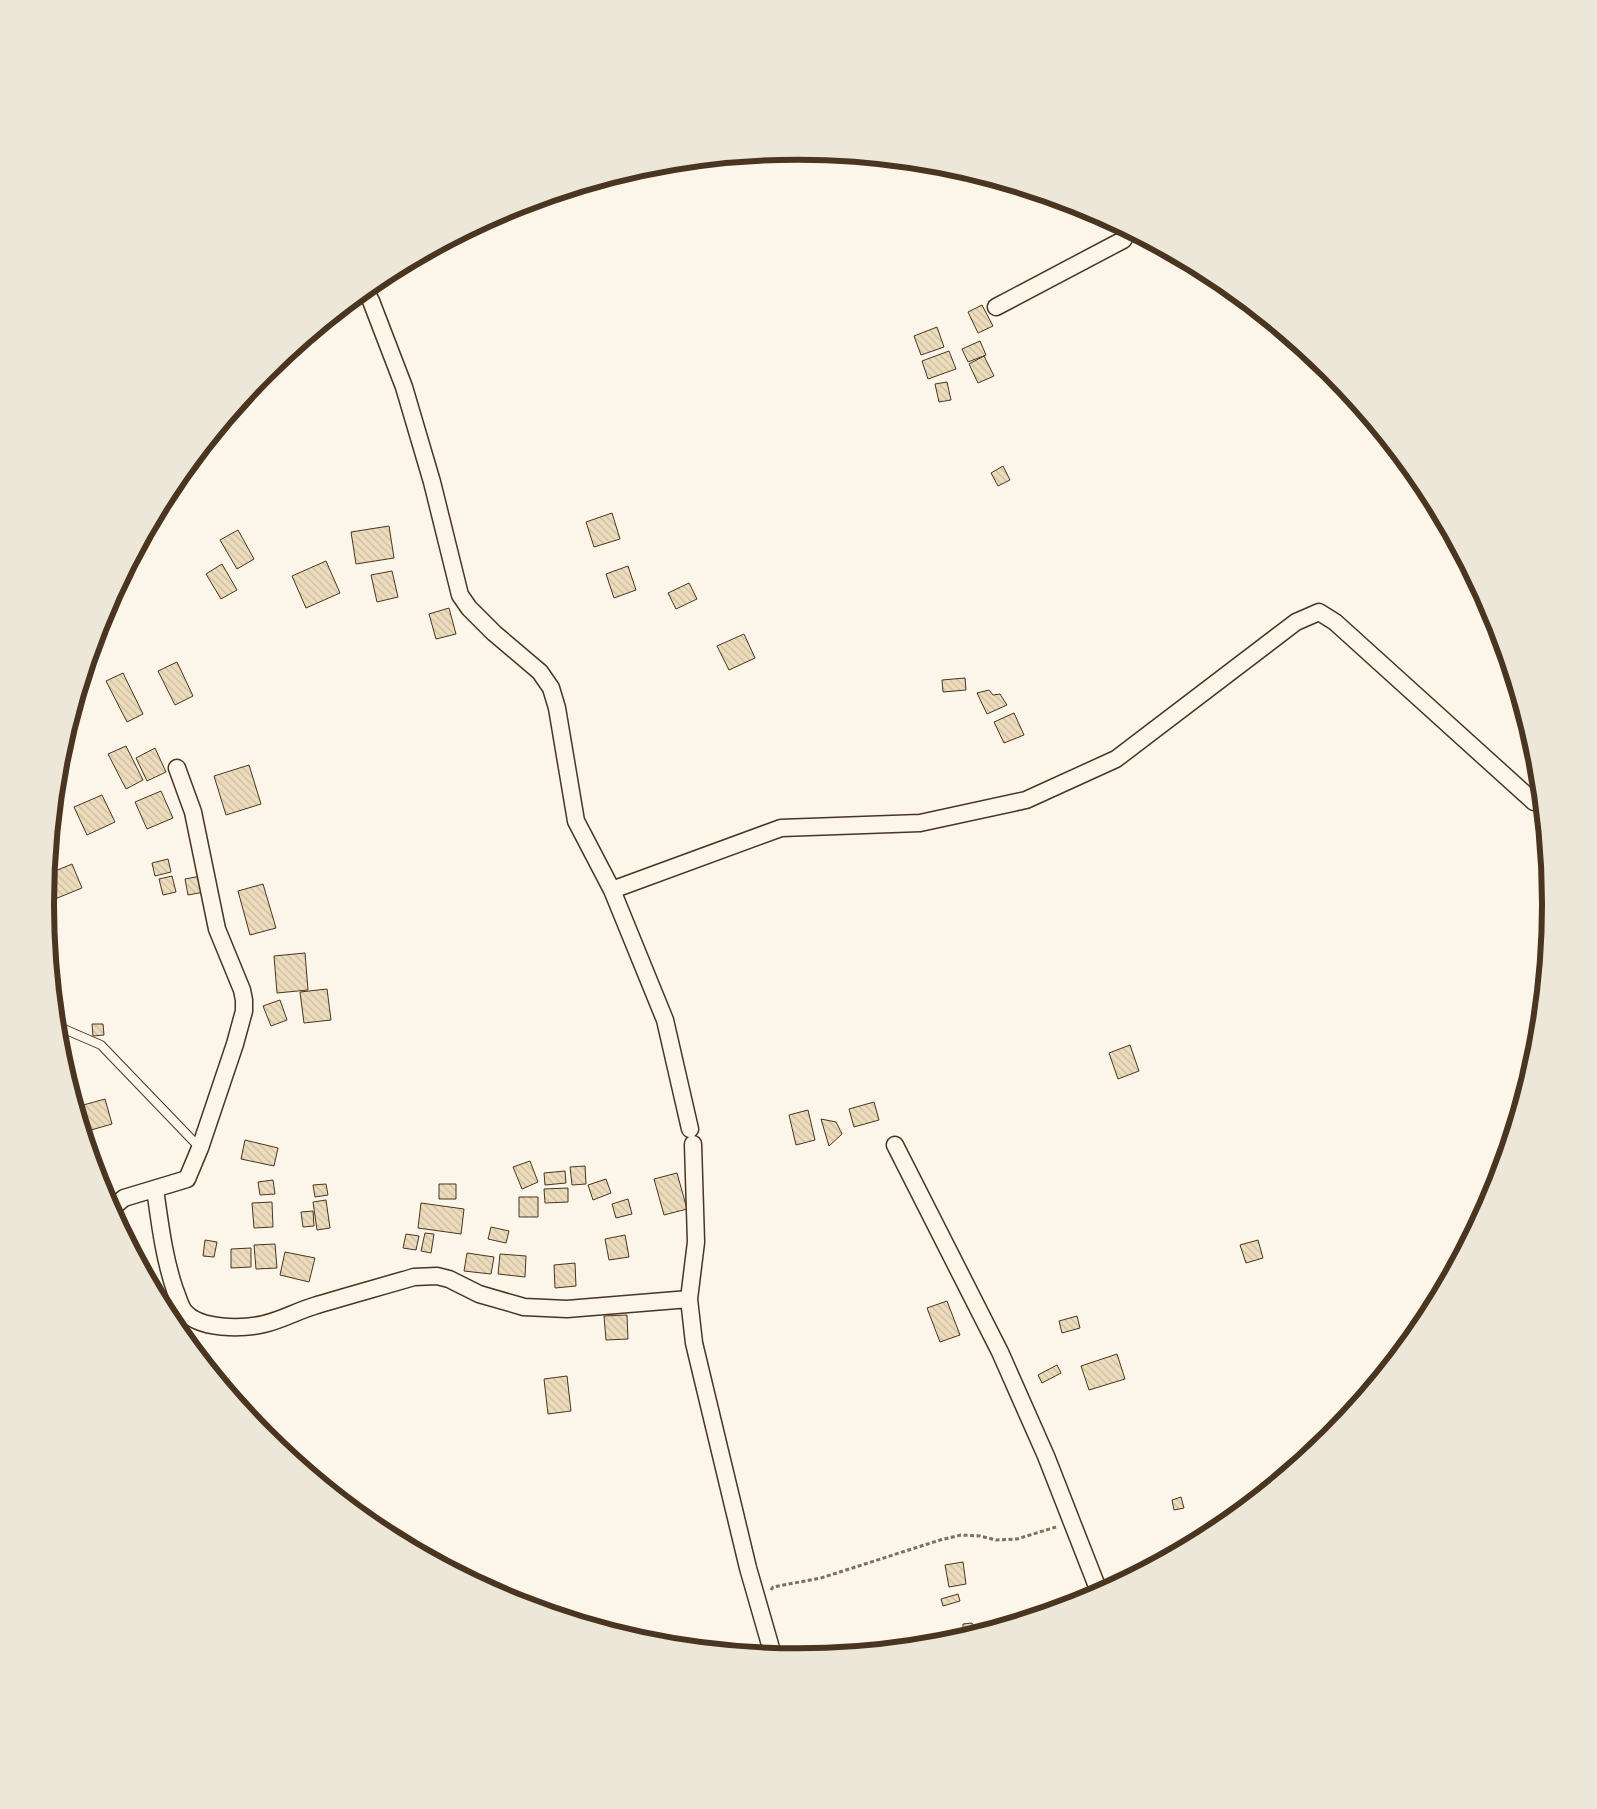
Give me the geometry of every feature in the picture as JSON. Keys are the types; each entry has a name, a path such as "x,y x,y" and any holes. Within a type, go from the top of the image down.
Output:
{"street":[{"path":"996,307 1124,240 1126,236"},
{"path":"369,297 404,387 432,482 460,596 494,633 540,672 551,688 557,708 576,822 612,890 665,1020 691,1136 696,1242 689,1299 694,1343 770,1648"},
{"path":"612,890 781,828 920,823 1026,800 1116,759 1296,622 1319,612 1335,622 1534,802 1536,801"},
{"path":"117,1204 124,1198 187,1179 200,1148 235,1044 244,1011 242,990 217,929 193,812 177,768"},
{"path":"894,1145 1000,1352 1046,1456 1097,1587"},
{"path":"155,1190 164,1253 178,1298 188,1316 206,1324 244,1327 263,1324 305,1309 414,1277 425,1276 449,1279 479,1294 524,1307 567,1309 689,1299"}],"lane":[{"path":"65,1030 101,1045 200,1148"}],"path":[{"path":"758,1602 773,1587 821,1578 940,1540 969,1534 996,1540 1017,1539 1072,1522"}],"building":[{"path":"982,305 993,326 978,333 968,312"},
{"path":"937,327 944,347 921,355 914,336"},
{"path":"980,341 986,355 968,362 962,349"},
{"path":"949,351 956,369 928,379 922,361"},
{"path":"984,356 994,376 978,383 969,364"},
{"path":"947,382 951,400 939,402 935,384"},
{"path":"1003,466 1010,480 998,486 991,473"},
{"path":"612,513 620,539 594,547 586,522"},
{"path":"389,526 394,558 356,564 351,532"},
{"path":"238,530 254,559 237,569 220,540"},
{"path":"326,561 340,593 306,608 292,576"},
{"path":"222,564 237,590 221,599 206,574"},
{"path":"628,566 636,590 614,598 606,574"},
{"path":"392,571 398,597 377,602 371,575"},
{"path":"689,583 697,599 676,609 668,593"},
{"path":"449,608 456,634 436,639 429,614"},
{"path":"744,634 755,658 729,670 717,646"},
{"path":"177,662 193,696 175,705 158,671"},
{"path":"123,673 143,714 127,722 106,681"},
{"path":"965,678 966,690 943,692 942,680"},
{"path":"989,690 993,695 1000,694 1007,705 987,714 977,693"},
{"path":"1014,713 1024,735 1004,743 994,722"},
{"path":"126,746 143,780 126,789 108,754"},
{"path":"155,748 166,772 147,781 136,758"},
{"path":"249,765 261,804 226,815 214,776"},
{"path":"161,791 173,818 147,829 135,802"},
{"path":"102,795 115,822 87,835 74,807"},
{"path":"168,859 171,872 155,876 152,863"},
{"path":"72,864 82,888 54,899 55,871"},
{"path":"172,876 176,892 163,895 159,879"},
{"path":"201,876 204,892 188,895 185,879"},
{"path":"263,884 276,928 250,935 238,891"},
{"path":"305,953 308,990 277,993 274,956"},
{"path":"327,989 331,1020 304,1023 300,992"},
{"path":"280,1000 287,1020 271,1026 263,1006"},
{"path":"92,1024 103,1024 104,1035 93,1036"},
{"path":"1130,1045 1139,1071 1118,1079 1109,1053"},
{"path":"105,1099 112,1124 89,1131 82,1105"},
{"path":"874,1102 879,1120 854,1127 849,1109"},
{"path":"808,1110 815,1140 796,1145 789,1115"},
{"path":"821,1119 836,1122 842,1134 829,1146"},
{"path":"245,1140 278,1148 274,1166 241,1159"},
{"path":"530,1161 538,1182 522,1189 513,1167"},
{"path":"585,1166 586,1184 572,1185 570,1167"},
{"path":"565,1171 566,1183 545,1185 544,1173"},
{"path":"677,1173 687,1209 664,1215 654,1179"},
{"path":"606,1179 611,1193 593,1200 588,1185"},
{"path":"273,1180 275,1194 260,1195 258,1182"},
{"path":"326,1184 328,1195 315,1197 313,1185"},
{"path":"439,1184 456,1184 456,1199 439,1199"},
{"path":"568,1188 568,1202 545,1203 544,1189"},
{"path":"519,1197 538,1197 538,1217 519,1217"},
{"path":"628,1199 632,1214 616,1218 612,1204"},
{"path":"326,1200 330,1228 317,1230 313,1202"},
{"path":"272,1202 273,1227 254,1228 252,1203"},
{"path":"421,1203 464,1209 461,1234 418,1228"},
{"path":"313,1211 314,1226 303,1227 301,1212"},
{"path":"491,1227 509,1231 506,1243 488,1239"},
{"path":"425,1233 434,1234 431,1253 421,1251"},
{"path":"406,1234 419,1236 416,1250 403,1248"},
{"path":"625,1235 629,1257 609,1260 605,1239"},
{"path":"205,1240 217,1242 214,1257 203,1256"},
{"path":"1258,1240 1263,1258 1246,1263 1240,1245"},
{"path":"275,1244 277,1268 256,1269 254,1245"},
{"path":"251,1248 251,1267 231,1268 231,1249"},
{"path":"285,1252 315,1258 309,1282 280,1275"},
{"path":"467,1253 494,1257 491,1274 464,1271"},
{"path":"500,1254 526,1256 525,1277 498,1274"},
{"path":"575,1263 576,1286 555,1288 554,1265"},
{"path":"947,1301 960,1335 940,1342 927,1308"},
{"path":"627,1315 628,1339 606,1340 604,1316"},
{"path":"1077,1316 1080,1328 1062,1333 1059,1321"},
{"path":"1117,1354 1125,1379 1089,1390 1081,1366"},
{"path":"1057,1365 1061,1373 1042,1383 1038,1375"},
{"path":"567,1376 571,1411 548,1414 544,1379"},
{"path":"1181,1497 1184,1508 1174,1510 1172,1500"},
{"path":"963,1562 966,1584 949,1587 945,1565"},
{"path":"958,1594 960,1601 943,1606 941,1599"},
{"path":"972,1623 974,1627 980,1624 981,1626 963,1631 963,1624"}]}
